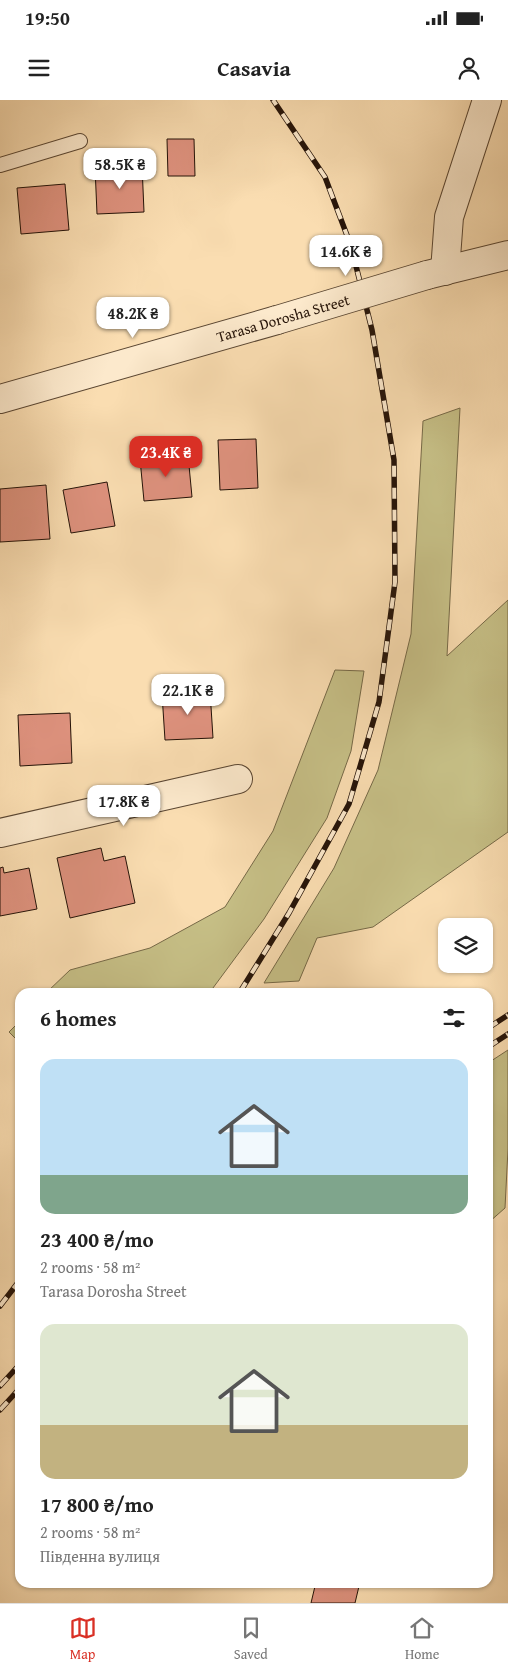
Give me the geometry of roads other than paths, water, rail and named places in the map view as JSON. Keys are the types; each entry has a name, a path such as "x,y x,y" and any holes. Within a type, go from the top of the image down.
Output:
{"street":[{"path":"436,273 449,217 487,100"},
{"name":"Tarasa Dorosha Street","path":"0,399 436,273 508,255"},
{"path":"0,833 238,779"}],"lane":[{"path":"0,166 80,141"}],"railway":[{"path":"242,988 289,913 349,804 379,702 395,582 394,460 372,330 351,246 325,177 273,100"},
{"path":"493,1025 508,1015"},
{"path":"493,1044 508,1034"},
{"path":"0,1306 15,1286"},
{"path":"0,1386 15,1370"},
{"path":"0,1410 15,1394"}]}
